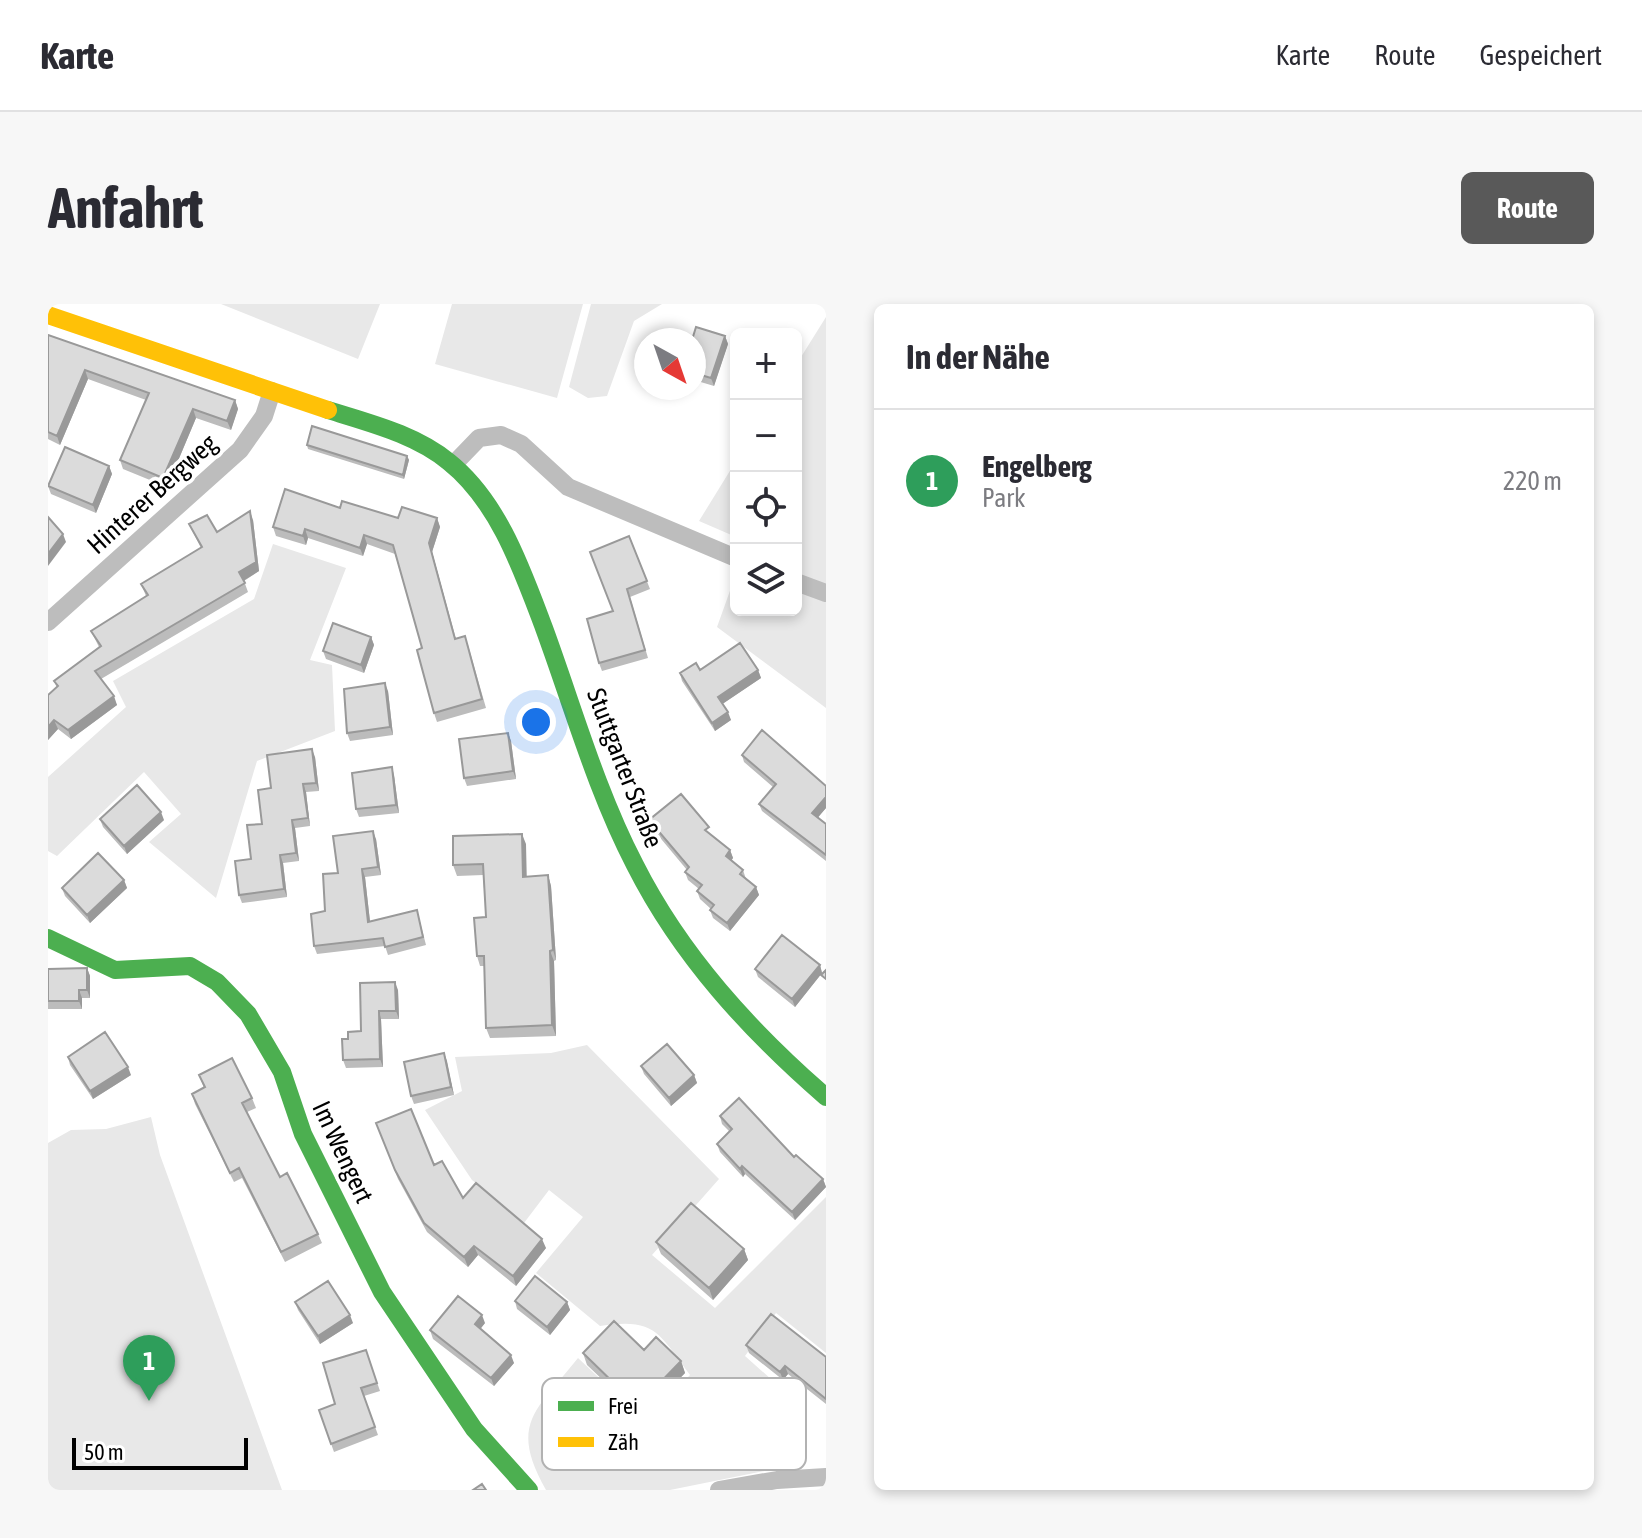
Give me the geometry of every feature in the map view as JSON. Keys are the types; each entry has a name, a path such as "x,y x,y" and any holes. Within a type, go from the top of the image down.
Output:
{"main road":[{"name":"Stuttgarter Straße","path":"48,315 394,432 424,445 453,465 479,493 523,575 605,801 636,868 672,926 715,984 759,1035 826,1097"},
{"name":"Im Wengert","path":"48,938 115,970 190,966 217,982 248,1014 282,1072 303,1134 382,1292 474,1429 529,1490"}],"street":[{"name":"Hinterer Bergweg","path":"48,622 240,450 264,416 272,391"},
{"path":"453,465 479,438 501,435 521,444 568,487 730,555"},
{"path":"802,584 826,593"},
{"path":"719,1490 777,1480 826,1477"}],"shaded area":[{"path":"221,304 380,304 358,359"},
{"path":"452,304 583,304 557,398 435,364"},
{"path":"591,304 662,304 634,321 607,396 588,398 569,387"},
{"path":"826,317 826,708 717,627 730,591 730,616 802,616 802,355"},
{"path":"730,471 730,534 699,521"},
{"path":"273,544 346,568 310,660 332,665 335,731 257,761 216,898 149,842 181,814 144,772 57,856 48,851 48,777 126,707 113,681 254,599"},
{"path":"587,1045 719,1179 652,1255 715,1308 826,1197 826,1353 776,1313 745,1356 770,1378 687,1378 690,1375 654,1331 633,1324 600,1326 536,1273 583,1217 549,1190 524,1223 472,1180 425,1110 462,1091 455,1057 551,1053"},
{"path":"151,1117 160,1155 282,1490 48,1490 48,1143 71,1130 106,1129"},
{"path":"578,1358 599,1378 562,1378"},
{"path":"542,1403 542,1470 769,1470 670,1490 546,1490 529,1448 532,1418"}],"building":[{"path":"706,330 725,336 711,378 706,377"},
{"path":"48,335 235,400 227,421 193,409 163,478 120,460 149,393 85,370 57,436 48,432"},
{"path":"312,426 407,456 403,475 307,445"},
{"path":"65,447 109,466 93,505 48,486"},
{"path":"285,489 340,508 342,501 398,518 402,507 437,518 429,543 455,639 465,636 482,699 434,713 417,650 422,648 393,545 364,535 360,548 305,529 303,536 273,527"},
{"path":"250,511 256,562 239,572 245,583 95,671 114,696 68,730 54,720 48,727 48,695 58,686 54,681 101,646 91,631 148,595 141,584 202,547 189,524 207,515 217,532"},
{"path":"48,517 63,534 48,554"},
{"path":"629,536 647,581 627,589 645,650 599,663 587,619 613,611 590,552"},
{"path":"333,623 371,637 361,665 323,651"},
{"path":"740,643 758,670 718,697 728,712 712,723 680,673 696,663 700,670"},
{"path":"385,683 390,727 347,733 344,689"},
{"path":"762,730 826,786 826,797 812,813 826,824 826,855 759,804 776,784 742,755"},
{"path":"508,733 513,771 464,778 459,739"},
{"path":"312,749 316,783 303,784 308,818 292,820 296,853 280,855 284,889 239,895 235,861 251,859 247,825 262,824 258,790 271,788 267,755"},
{"path":"392,767 396,805 356,809 352,773"},
{"path":"137,785 161,812 124,846 100,819"},
{"path":"681,794 709,827 705,830 730,850 726,856 743,870 740,874 756,887 727,923 710,910 714,905 697,891 702,885 685,872 689,867 649,820"},
{"path":"373,831 378,867 362,869 368,922 417,910 423,937 385,947 383,938 314,946 311,914 325,911 323,874 338,873 333,836"},
{"path":"522,834 523,877 548,875 553,950 550,951 552,1025 486,1028 484,956 477,956 474,918 486,917 483,864 453,865 453,836"},
{"path":"98,853 124,880 87,915 62,888"},
{"path":"782,935 820,965 792,999 755,969"},
{"path":"87,968 87,990 79,990 79,1001 48,1001 48,969"},
{"path":"395,982 396,1011 379,1011 380,1059 343,1060 342,1039 348,1039 348,1032 361,1031 360,983"},
{"path":"105,1032 128,1067 90,1091 68,1057"},
{"path":"667,1044 694,1075 669,1098 641,1066"},
{"path":"444,1053 451,1087 411,1096 404,1062"},
{"path":"232,1058 252,1098 242,1103 280,1177 287,1173 318,1234 281,1252 239,1168 230,1173 192,1094 205,1087 199,1075"},
{"path":"739,1098 794,1157 796,1155 823,1179 792,1212 742,1166 740,1169 717,1144 732,1129 720,1116"},
{"path":"411,1109 434,1165 442,1161 463,1198 476,1183 542,1239 513,1276 474,1246 464,1257 424,1223 395,1170 376,1123"},
{"path":"691,1203 744,1249 709,1288 656,1242"},
{"path":"535,1276 567,1302 547,1327 515,1301"},
{"path":"328,1281 350,1315 318,1336 295,1302"},
{"path":"458,1296 482,1315 475,1324 511,1355 491,1378 430,1330"},
{"path":"771,1314 826,1357 826,1399 806,1383 806,1378 800,1378 785,1366 780,1372 746,1345"},
{"path":"614,1321 644,1350 656,1337 681,1361 665,1378 609,1378 583,1353"},
{"path":"366,1350 377,1383 361,1388 375,1427 331,1444 319,1410 335,1404 323,1363"}],"traffic: fast":[{"path":"328,410 391,430 422,444 449,462 482,497 517,561 608,807 653,898 696,961 744,1019 826,1097"},
{"path":"48,938 115,970 190,966 217,982 248,1014 282,1072 303,1134 382,1292 474,1429 529,1490"}],"traffic: slow":[{"path":"48,315 328,410"}],"place":[{"name":"Engelberg","path":"149,1401"}]}
